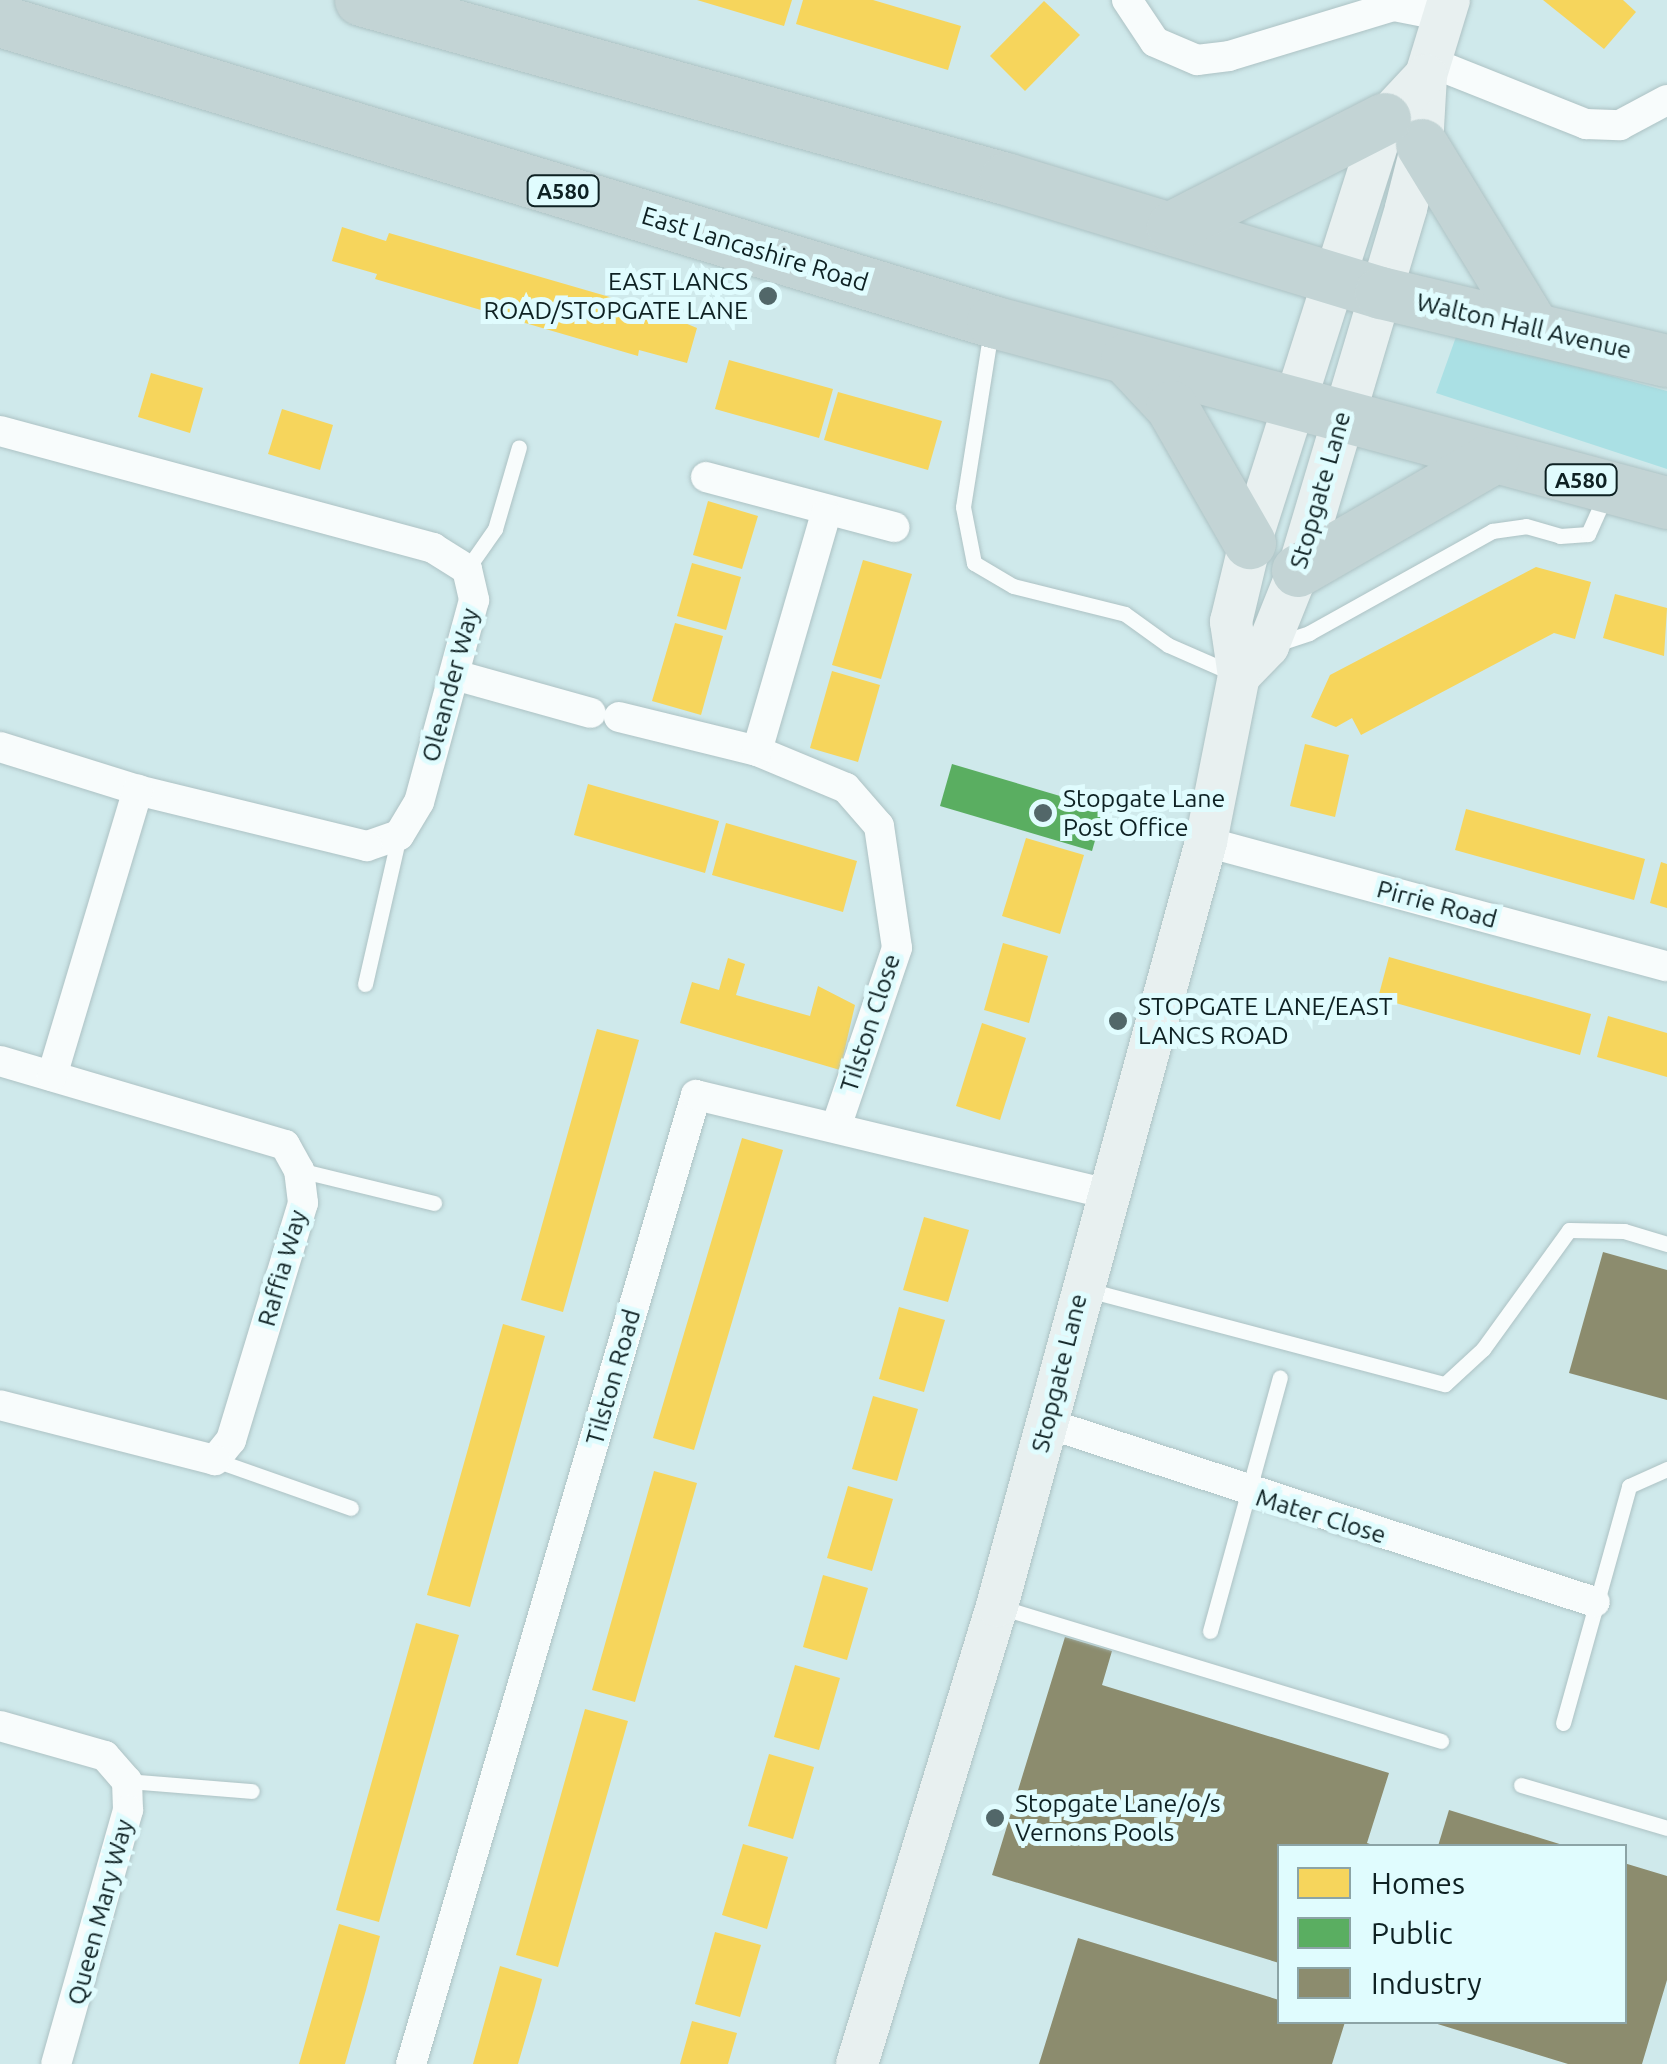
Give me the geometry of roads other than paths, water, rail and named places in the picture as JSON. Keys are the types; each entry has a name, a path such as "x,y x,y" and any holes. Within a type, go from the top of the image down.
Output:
{"highway":[{"path":"362,0 1173,227 1381,293"},
{"name":"East Lancashire Road","path":"0,21 992,322 1317,408"},
{"path":"1173,227 1403,132 1532,325"},
{"name":"Walton Hall Avenue","path":"1381,293 1532,325 1667,360"},
{"path":"1126,358 1172,406 1250,544"},
{"name":"A580","path":"1317,408 1667,503"},
{"path":"1298,571 1494,458"}],"main road":[{"path":"1403,132 1447,8"},
{"name":"Stopgate Lane","path":"857,2064 1049,1424 1080,1288 1253,661 1298,571 1332,278 1403,132"},
{"name":"Stopgate Lane","path":"1253,661 1231,622 1250,544 1317,408 1381,293 1403,132"}],"street":[{"path":"1127,0 1146,32 1196,60 1394,6 1447,8"},
{"path":"1428,68 1586,124 1620,124 1661,104"},
{"path":"0,431 432,548 466,569"},
{"path":"706,477 826,514 894,528"},
{"path":"757,751 826,514"},
{"name":"Oleander Way","path":"398,835 419,802 474,600 466,569"},
{"name":"Tilston Close","path":"455,674 757,751 846,788 879,826 897,948 836,1127"},
{"path":"0,747 138,790 367,846 398,835"},
{"path":"52,1076 138,790"},
{"name":"Pirrie Road","path":"1206,842 1667,966"},
{"path":"0,1061 284,1145 299,1170"},
{"name":"Tilston Road","path":"410,2064 696,1095 1107,1194"},
{"name":"Raffia Way","path":"215,1460 231,1440 303,1203 299,1170"},
{"path":"0,1404 215,1460"},
{"name":"Mater Close","path":"1049,1424 1248,1493 1595,1602"},
{"path":"0,1726 104,1756 127,1780"},
{"name":"Queen Mary Way","path":"56,2064 124,1827 127,1780"}],"lane":[{"path":"992,322 963,507 974,563 1012,586 1125,614 1168,646 1253,661 1492,531 1526,526 1560,536 1588,534 1607,487"},
{"path":"466,569 495,529 519,448"},
{"path":"365,984 398,835"},
{"path":"299,1170 434,1203"},
{"path":"1080,1288 1445,1384 1483,1349 1569,1230 1624,1231 1667,1244"},
{"path":"1210,1631 1280,1377"},
{"path":"215,1460 351,1508"},
{"path":"1563,1723 1628,1486 1667,1469"},
{"path":"997,1606 1441,1741"},
{"path":"127,1780 252,1791"},
{"path":"1521,1785 1667,1828"}],"place":[{"name":"EAST LANCS ROAD/STOPGATE LANE","path":"768,296"},
{"name":"Stopgate Lane Post Office","path":"1043,813"},
{"name":"STOPGATE LANE/EAST LANCS ROAD","path":"1118,1021"},
{"name":"Stopgate Lane/o/s Vernons Pools","path":"995,1818"}]}
